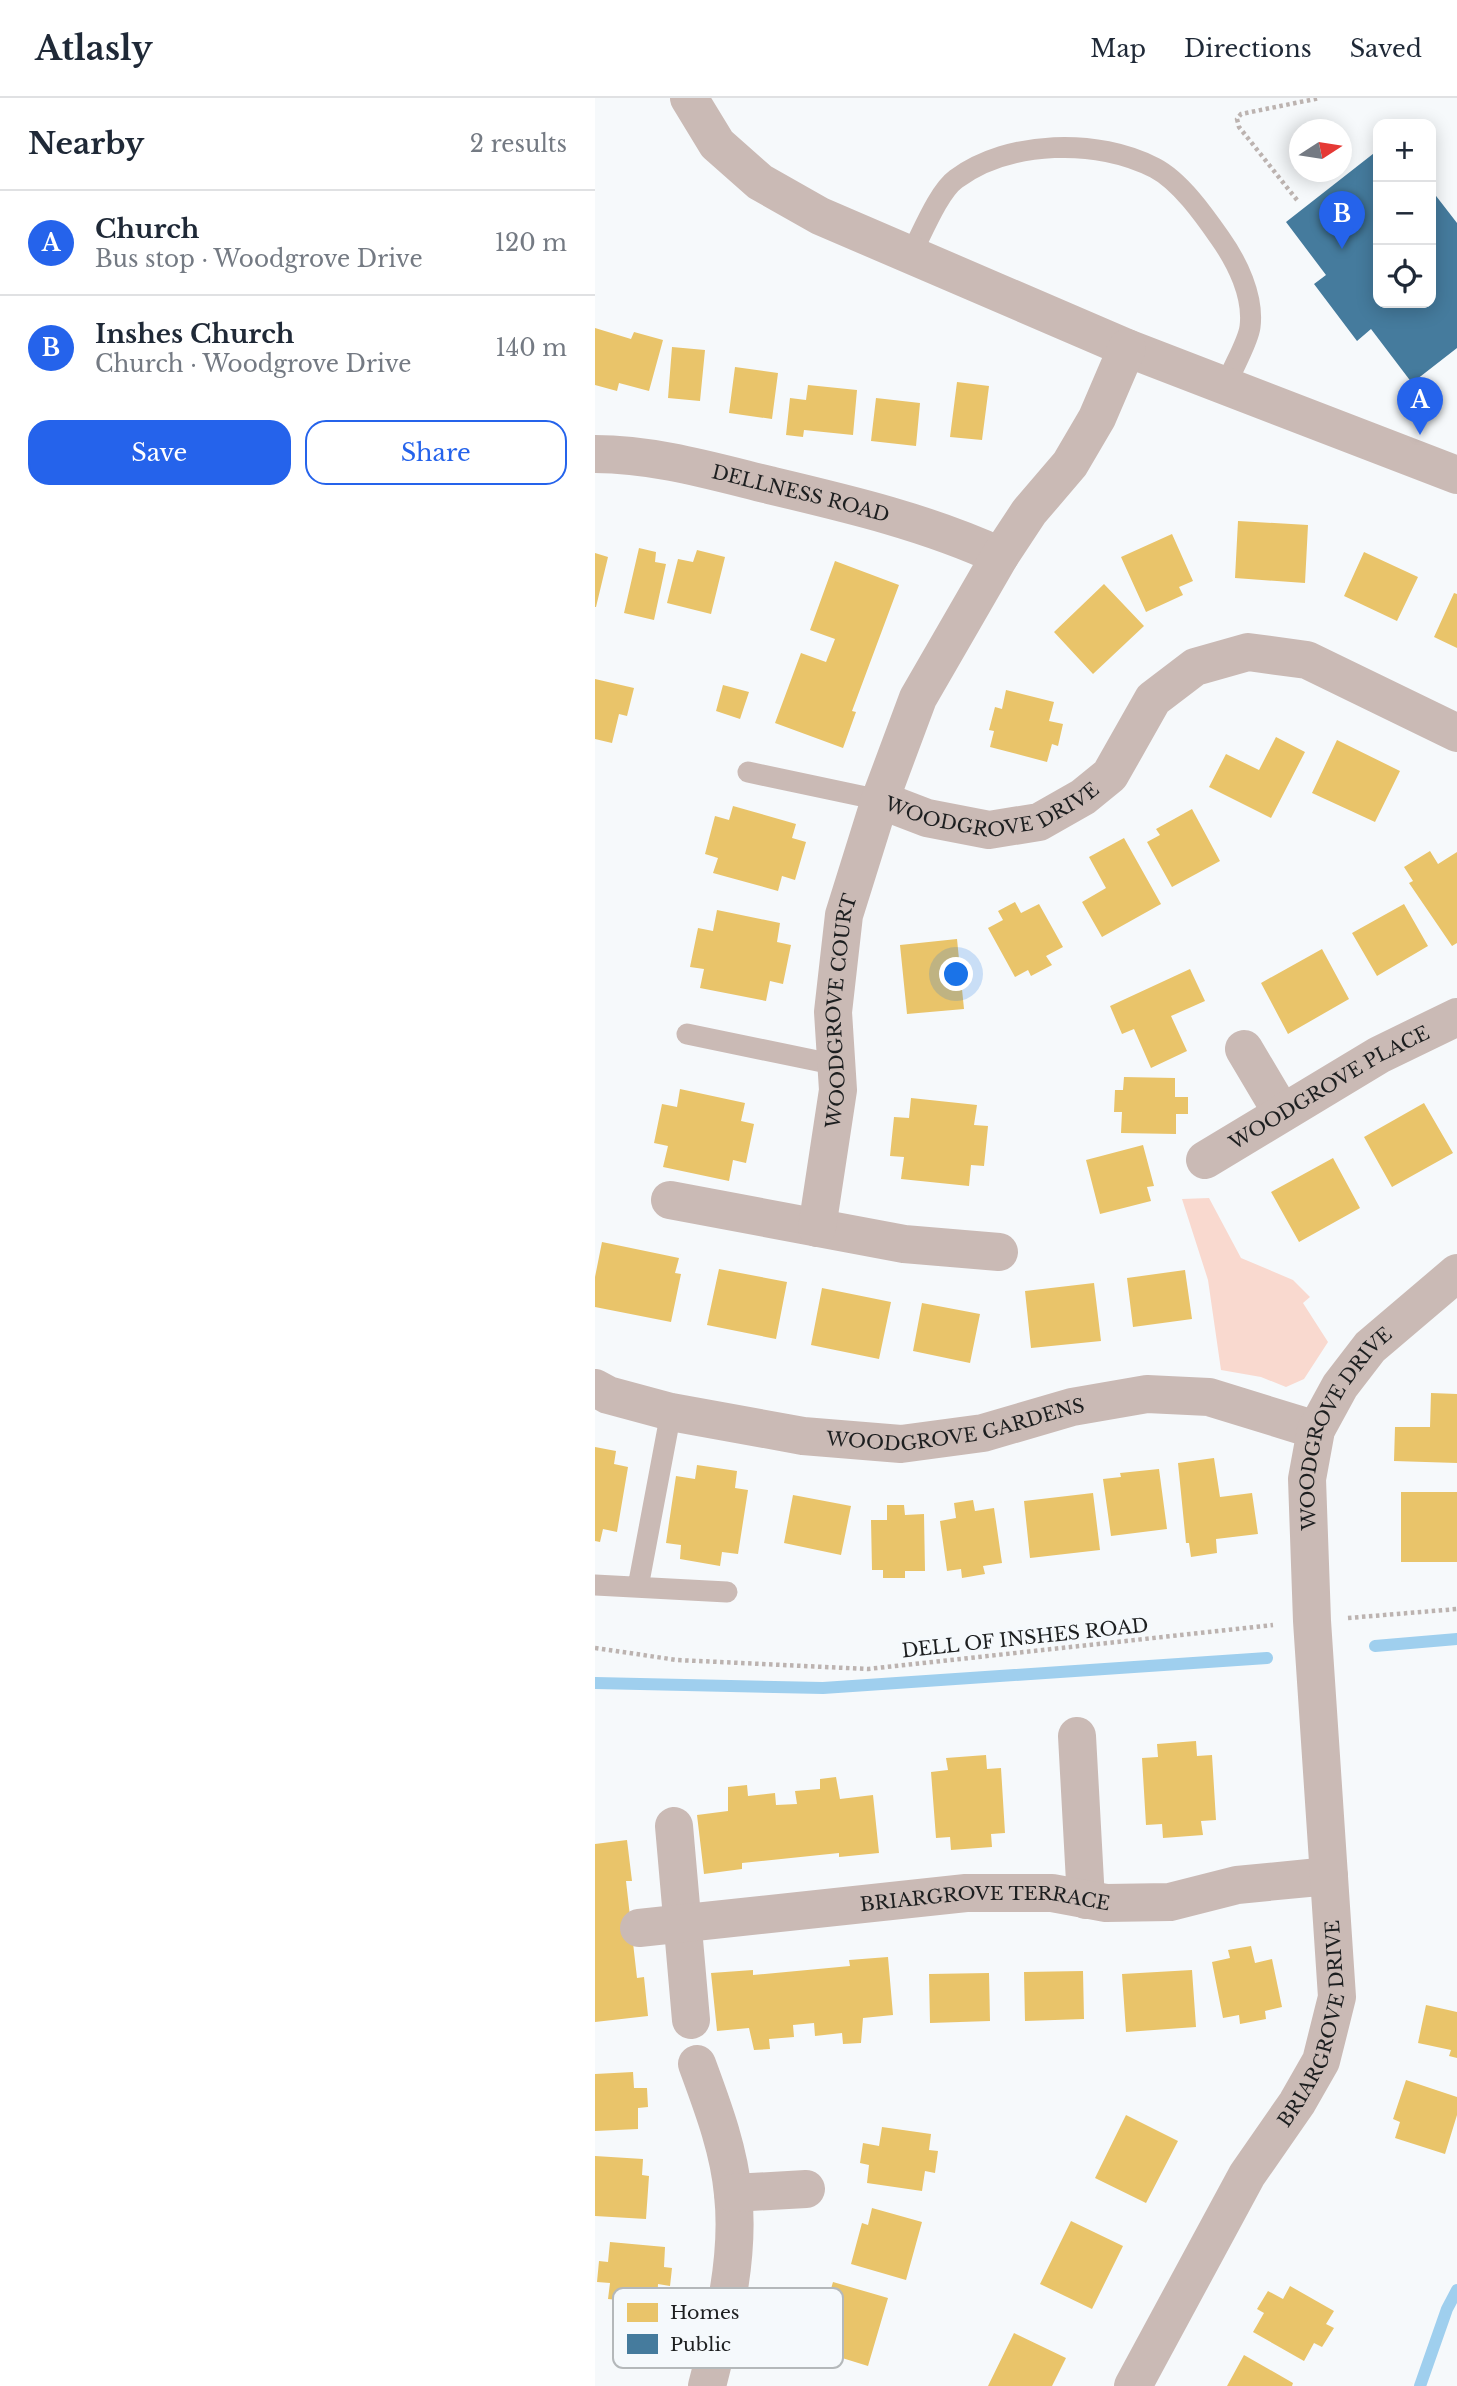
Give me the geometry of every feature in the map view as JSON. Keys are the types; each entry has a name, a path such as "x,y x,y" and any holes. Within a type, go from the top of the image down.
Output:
{"street":[{"path":"689,98 716,144 760,182 820,216 910,257 1127,348 1457,475"},
{"name":"WOODGROVE DRIVE","path":"1127,348 1097,418 1070,464 1029,512 1000,556 918,698 880,800 927,818 989,830 1039,822 1083,797 1109,775 1153,699 1195,667 1248,652 1307,660 1457,733"},
{"name":"DELLNESS ROAD","path":"595,454 624,454 694,467 897,516 950,533 1000,556"},
{"name":"WOODGROVE COURT","path":"817,1228 838,1090 834,1012 844,915 880,800"},
{"name":"WOODGROVE PLACE","path":"1205,1160 1379,1055 1456,1021"},
{"path":"1244,1049 1282,1113"},
{"path":"670,1200 904,1244 999,1252"},
{"name":"WOODGROVE DRIVE","path":"1312,1621 1307,1479 1316,1430 1340,1386 1370,1348 1457,1273"},
{"name":"WOODGROVE GARDENS","path":"595,1388 608,1395 671,1412 803,1436 901,1444 983,1433 1072,1407 1147,1394 1209,1397 1316,1430"},
{"name":"BRIARGROVE DRIVE","path":"1133,2386 1247,2175 1297,2102 1321,2061 1337,1997 1312,1621"},
{"path":"1077,1736 1086,1900"},
{"path":"674,1826 691,2021"},
{"name":"BRIARGROVE TERRACE","path":"639,1928 966,1893 1052,1893 1106,1903 1170,1902 1237,1885 1329,1876"},
{"path":"697,2064 719,2126 733,2193 733,2260 727,2288"},
{"path":"733,2193 806,2189"},
{"path":"707,2386 711,2368"}],"lane":[{"path":"910,257 934,209 955,180 1006,155 1057,147 1096,149 1156,169 1198,206 1234,258 1247,292 1250,328 1226,386"},
{"path":"748,772 880,800"},
{"path":"687,1034 837,1065"},
{"path":"638,1587 671,1412"},
{"path":"595,1586 727,1592"}],"path":[{"path":"1297,200 1239,127 1237,119 1241,114 1320,98"},
{"name":"DELL OF INSHES ROAD","path":"595,1648 677,1660 868,1669 1312,1621 1457,1609"}],"shaded area":[{"path":"1209,1198 1241,1258 1293,1280 1310,1297 1303,1303 1328,1342 1304,1379 1286,1387 1261,1377 1221,1370 1208,1280 1182,1199"}],"building: Homes":[{"path":"595,328 631,339 634,332 663,340 649,391 619,383 617,391 595,385"},
{"path":"672,347 705,350 700,401 668,398"},
{"path":"735,367 778,373 772,419 729,413"},
{"path":"957,382 989,386 982,440 950,437"},
{"path":"808,385 857,390 853,435 804,430 803,437 786,435 790,398 806,400"},
{"path":"876,398 920,403 916,446 871,441"},
{"path":"1238,521 1308,525 1305,583 1235,578"},
{"path":"1172,534 1193,581 1179,587 1183,595 1146,612 1121,557"},
{"path":"639,548 656,552 655,562 666,564 654,620 624,613"},
{"path":"697,550 725,557 711,614 667,603 678,559 693,562"},
{"path":"1364,552 1418,577 1397,621 1344,596"},
{"path":"595,553 608,557 596,607 595,607"},
{"path":"835,561 899,585 852,711 856,712 843,748 775,723 801,653 826,662 835,639 810,630"},
{"path":"1104,584 1144,626 1093,674 1054,632"},
{"path":"1454,593 1457,594 1457,648 1434,637"},
{"path":"595,679 634,688 627,716 619,714 612,743 595,739"},
{"path":"723,685 749,692 740,719 716,711"},
{"path":"1006,690 1054,702 1049,721 1063,724 1058,746 1052,744 1047,762 990,747 994,731 989,730 995,707 1002,709"},
{"path":"1276,737 1305,752 1271,818 1209,787 1226,754 1259,770"},
{"path":"1337,740 1400,771 1375,822 1312,793"},
{"path":"733,806 796,824 792,838 806,842 795,880 782,876 778,891 713,873 718,858 705,854 715,816 729,820"},
{"path":"1192,809 1220,861 1172,887 1147,842 1160,835 1156,829"},
{"path":"1124,838 1161,904 1102,937 1082,902 1106,888 1089,857"},
{"path":"1430,851 1438,864 1457,852 1457,943 1452,946 1409,883 1413,881 1404,867"},
{"path":"1015,902 1021,913 1039,904 1063,947 1046,956 1052,965 1031,976 1028,970 1015,977 988,928 1003,920 998,911"},
{"path":"1404,904 1428,946 1377,976 1352,933"},
{"path":"717,910 780,923 777,942 791,945 783,984 770,981 766,1001 700,988 704,969 690,967 698,928 713,931"},
{"path":"957,939 964,1009 907,1014 900,945"},
{"path":"1322,949 1349,999 1288,1034 1261,983"},
{"path":"1190,969 1205,1001 1171,1016 1187,1051 1151,1068 1134,1029 1122,1034 1110,1006"},
{"path":"1124,1077 1175,1078 1175,1097 1188,1097 1188,1114 1176,1114 1176,1134 1121,1133 1122,1112 1114,1112 1115,1090 1123,1090"},
{"path":"680,1089 745,1103 741,1121 754,1124 746,1163 733,1160 729,1181 663,1167 668,1146 654,1143 662,1104 677,1107"},
{"path":"911,1098 977,1105 974,1125 988,1126 984,1166 971,1165 969,1186 901,1179 904,1157 890,1156 894,1117 909,1118"},
{"path":"1424,1103 1453,1153 1392,1187 1364,1137"},
{"path":"1143,1145 1154,1186 1147,1187 1151,1201 1100,1214 1086,1160"},
{"path":"1333,1158 1360,1208 1299,1242 1271,1192"},
{"path":"602,1242 679,1258 675,1273 681,1274 671,1322 595,1307 595,1277"},
{"path":"719,1269 787,1282 776,1339 707,1325"},
{"path":"1185,1270 1192,1319 1133,1327 1127,1278"},
{"path":"1094,1283 1101,1341 1031,1348 1025,1291"},
{"path":"822,1288 891,1302 879,1359 811,1345"},
{"path":"922,1303 980,1314 970,1363 913,1351"},
{"path":"1431,1393 1457,1394 1457,1463 1394,1461 1395,1427 1430,1427"},
{"path":"595,1447 616,1451 614,1464 628,1467 617,1532 603,1529 600,1542 595,1541"},
{"path":"1214,1458 1220,1497 1252,1493 1258,1534 1216,1539 1217,1553 1191,1557 1189,1543 1186,1543 1178,1463"},
{"path":"697,1465 737,1471 735,1488 748,1490 738,1554 722,1552 720,1566 680,1559 681,1545 666,1543 676,1476 695,1479"},
{"path":"1159,1469 1167,1529 1111,1536 1103,1479 1121,1477 1120,1473"},
{"path":"1401,1492 1457,1492 1457,1562 1401,1562"},
{"path":"1093,1493 1100,1550 1030,1558 1024,1501"},
{"path":"793,1495 851,1506 841,1555 784,1543"},
{"path":"973,1500 975,1511 994,1508 1002,1563 983,1566 985,1574 962,1578 961,1569 947,1571 940,1521 956,1518 954,1503"},
{"path":"887,1505 904,1505 905,1515 924,1514 925,1571 905,1571 905,1578 883,1578 883,1570 872,1570 871,1520 887,1520"},
{"path":"1196,1741 1197,1756 1212,1755 1216,1820 1201,1821 1203,1835 1163,1838 1162,1824 1146,1825 1142,1758 1158,1757 1157,1744"},
{"path":"986,1755 987,1769 1001,1768 1005,1833 991,1834 992,1847 951,1850 950,1837 936,1838 931,1772 948,1770 946,1758"},
{"path":"836,1777 840,1799 873,1795 879,1853 839,1857 839,1853 742,1863 742,1869 704,1874 697,1815 728,1811 728,1787 747,1785 748,1796 775,1793 776,1805 797,1804 795,1791 820,1789 820,1779"},
{"path":"627,1840 632,1881 626,1881 637,1978 644,1977 648,2016 595,2022 595,1844"},
{"path":"1251,1946 1255,1963 1272,1959 1282,2007 1265,2011 1266,2019 1240,2024 1239,2015 1223,2018 1212,1962 1230,1958 1228,1950"},
{"path":"888,1957 893,2015 863,2018 861,2043 843,2044 842,2033 815,2036 814,2023 793,2025 794,2037 769,2039 770,2049 754,2050 749,2028 717,2031 711,1973 753,1970 753,1975 850,1966 849,1960"},
{"path":"1192,1970 1196,2027 1126,2032 1122,1974"},
{"path":"1083,1971 1084,2019 1025,2021 1024,1972"},
{"path":"989,1973 990,2021 930,2023 929,1974"},
{"path":"1426,2005 1457,2012 1457,2058 1449,2056 1451,2050 1418,2043"},
{"path":"633,2072 634,2088 647,2088 648,2107 638,2108 638,2129 595,2131 595,2074"},
{"path":"1406,2080 1457,2097 1457,2115 1445,2154 1395,2138 1400,2122 1393,2119"},
{"path":"1126,2115 1178,2141 1146,2203 1095,2178"},
{"path":"882,2127 931,2134 929,2150 938,2151 935,2173 925,2171 922,2191 867,2183 869,2165 860,2163 863,2143 879,2146"},
{"path":"595,2156 643,2159 642,2175 649,2176 646,2219 595,2216"},
{"path":"872,2208 922,2222 906,2280 851,2264 862,2223 868,2225"},
{"path":"1071,2221 1123,2246 1092,2309 1040,2284"},
{"path":"610,2242 665,2247 664,2267 672,2268 670,2286 658,2284 658,2288 613,2288 613,2300 608,2299 610,2283 597,2282 599,2261 608,2262"},
{"path":"833,2282 888,2298 868,2366 843,2358 843,2288 831,2288"},
{"path":"1290,2286 1334,2311 1326,2324 1334,2328 1322,2347 1314,2343 1304,2361 1253,2332 1264,2313 1257,2309 1268,2291 1283,2299"},
{"path":"1014,2333 1066,2358 1052,2386 988,2386"},
{"path":"1244,2355 1293,2383 1292,2386 1227,2386"}],"building: Public":[{"path":"1373,154 1373,308 1436,308 1436,196 1457,223 1457,348 1412,383 1371,329 1357,341 1314,284 1326,275 1286,222 1337,182 1352,182 1352,170"}],"waterway":[{"path":"1375,1646 1457,1639"},
{"path":"595,1683 823,1688 1267,1658"},
{"path":"1420,2386 1447,2309 1457,2290"}],"place":[{"name":"Inshes Church","path":"1342,249"},
{"name":"Church","path":"1420,435"}]}
